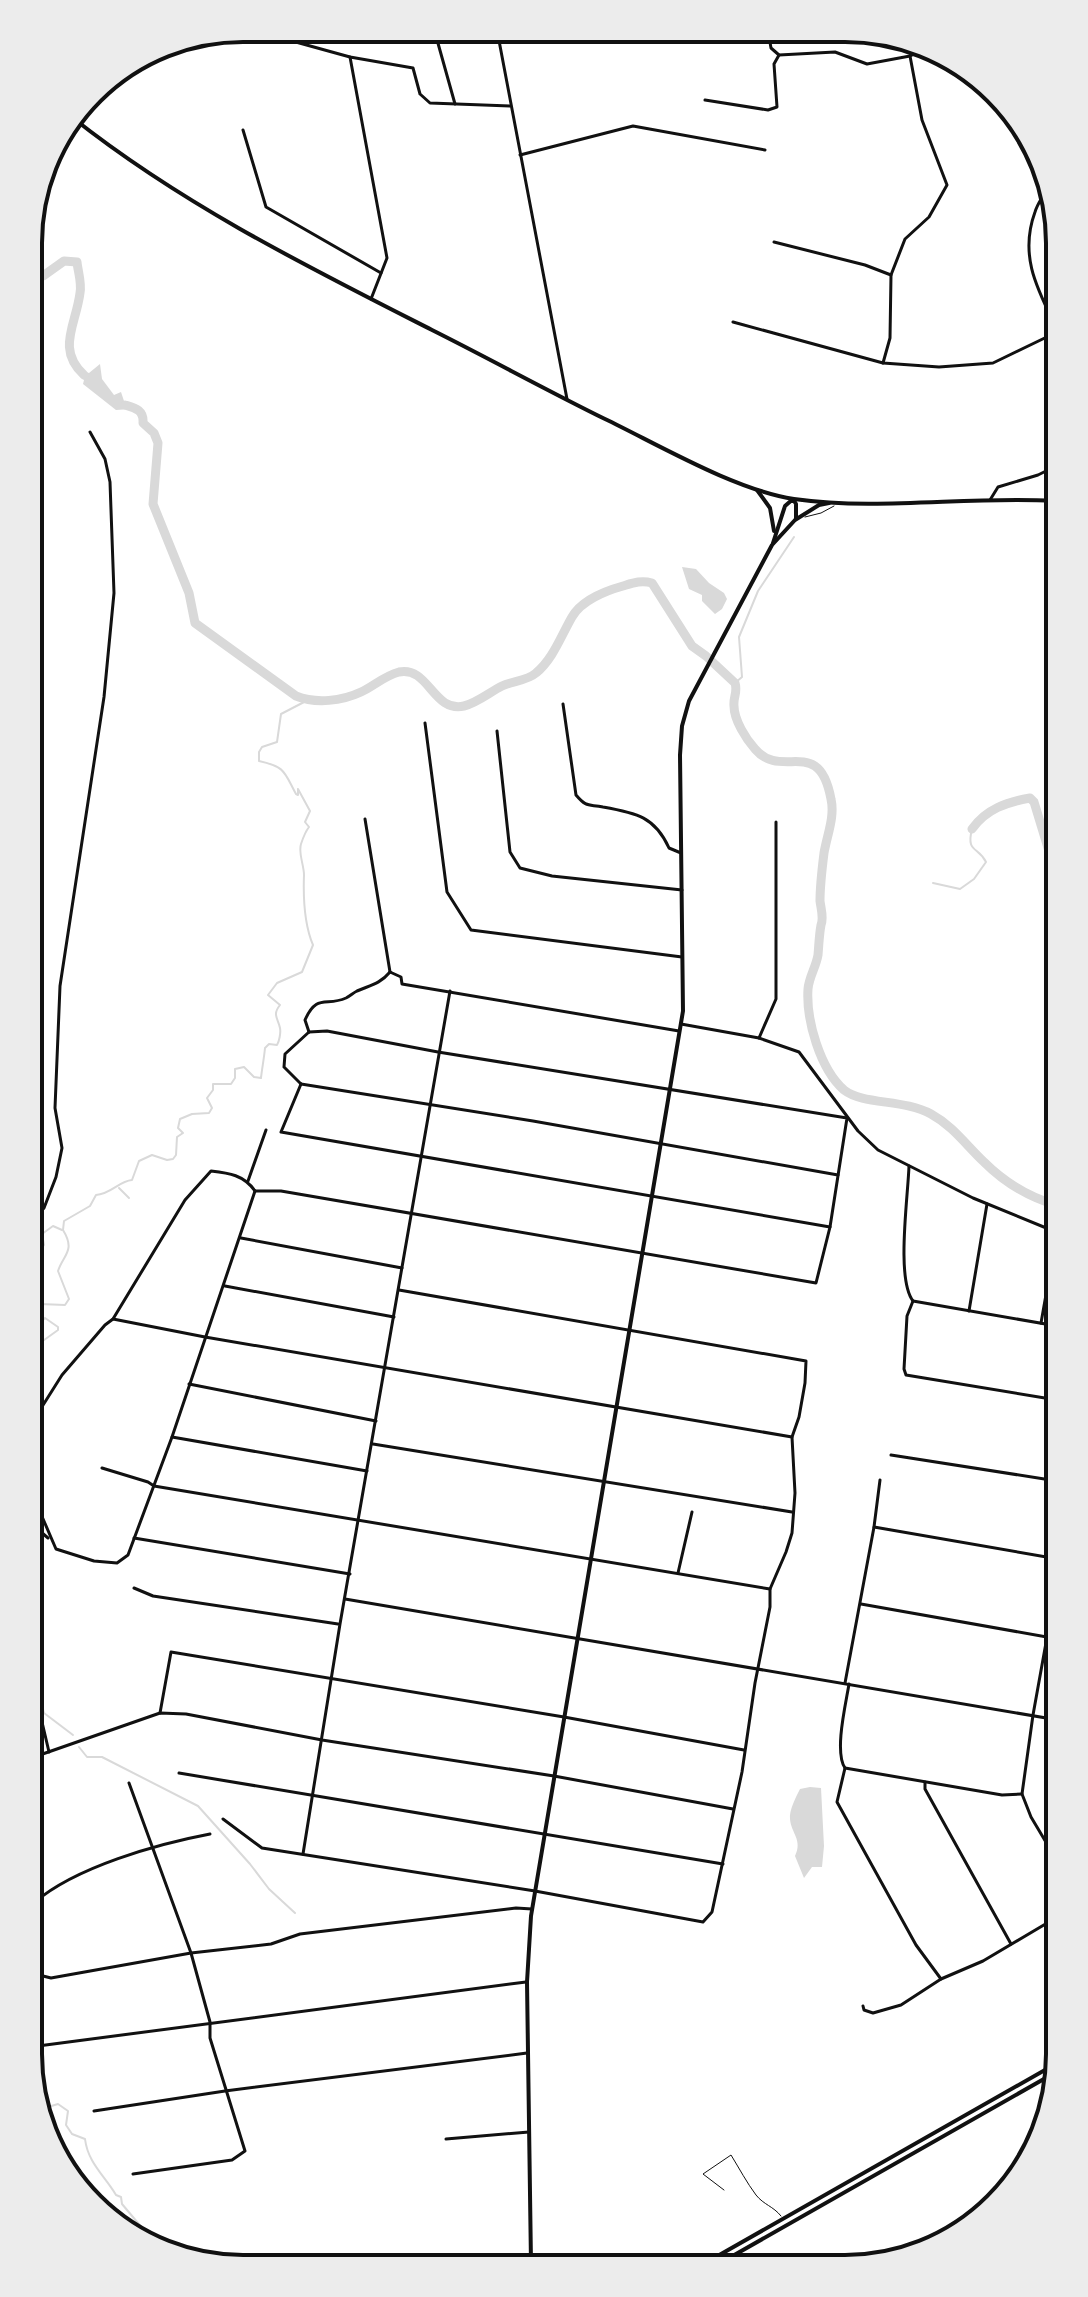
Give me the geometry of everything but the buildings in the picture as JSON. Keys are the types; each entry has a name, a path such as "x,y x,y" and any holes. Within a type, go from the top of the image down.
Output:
{"main road":[{"path":"81,124 215,216 568,401 757,490 793,499 842,501 931,504 1046,501"},
{"path":"757,490 773,513 774,534"},
{"path":"793,499 797,519"},
{"path":"772,545 785,506 793,499"},
{"path":"531,2255 527,1982 532,1909 681,1024 684,957 680,739 685,713 700,678 772,545 797,519 819,505 842,501"},
{"path":"720,2255 1045,2070"},
{"path":"735,2255 1043,2083"}],"street":[{"path":"296,42 350,57 413,68 424,100 430,103 511,106"},
{"path":"438,42 455,104"},
{"path":"499,42 568,401"},
{"path":"770,42 771,48 779,55 835,52 867,64 913,54"},
{"path":"705,100 768,110 777,107 774,64 779,55"},
{"path":"883,363 890,338 891,275 905,239 929,217 947,185 922,120 910,56"},
{"path":"350,57 387,258 371,299"},
{"path":"520,155 633,126 765,150"},
{"path":"243,130 266,207 381,273"},
{"path":"1041,201 1035,212 1028,252 1033,280 1046,307"},
{"path":"774,242 865,265 891,275"},
{"path":"733,322 883,363 939,367 993,363 1046,337"},
{"path":"42,1210 52,1187 62,1148 55,1108 60,986 104,697 114,593 110,482 105,459 90,432"},
{"path":"990,500 998,487 1046,471"},
{"path":"563,704 576,795 585,805 645,819 660,828 669,848 681,853"},
{"path":"425,723 447,892 471,930 684,957"},
{"path":"497,731 510,852 520,868 552,876 682,890"},
{"path":"309,1032 305,1020 310,1009 320,1001 345,999 381,983 390,972 365,819"},
{"path":"759,1038 776,999 776,822"},
{"path":"390,972 401,977 402,984 680,1031"},
{"path":"303,1854 450,991"},
{"path":"681,1024 759,1038 799,1052 847,1118 878,1150 987,1204 1046,1228"},
{"path":"838,1175 301,1084 284,1067 285,1054 309,1032 327,1031 847,1118"},
{"path":"301,1084 281,1132 830,1227"},
{"path":"255,1191 281,1191 816,1283 844,1153 847,1118"},
{"path":"248,1181 266,1130"},
{"path":"909,1166 904,1267 907,1292 913,1301 1046,1324"},
{"path":"42,1407 62,1375 113,1319 185,1200 211,1171 231,1173 248,1181 255,1191"},
{"path":"42,1518 56,1549 94,1561 117,1563 128,1555 172,1437 255,1191"},
{"path":"969,1311 987,1204"},
{"path":"241,1237 402,1268"},
{"path":"224,1286 394,1317"},
{"path":"223,1819 262,1848 535,1891 703,1922 712,1912 740,1785 770,1607 770,1589 792,1533 795,1493 792,1437 799,1417 806,1361 399,1290"},
{"path":"1041,1323 1046,1295"},
{"path":"913,1301 907,1316 906,1375 1046,1398"},
{"path":"113,1319 792,1437"},
{"path":"189,1384 376,1421"},
{"path":"172,1437 367,1471"},
{"path":"373,1444 792,1512"},
{"path":"891,1455 1046,1479"},
{"path":"102,1468 154,1486 770,1589"},
{"path":"880,1480 847,1683 841,1762 845,1768 1002,1795 1022,1794"},
{"path":"678,1573 692,1512"},
{"path":"874,1527 1046,1557"},
{"path":"42,1533 51,1540"},
{"path":"134,1538 350,1574"},
{"path":"134,1588 153,1596 340,1624"},
{"path":"345,1599 1046,1718"},
{"path":"861,1604 1046,1636"},
{"path":"1046,1642 1022,1794 1046,1842"},
{"path":"160,1713 171,1652 744,1750"},
{"path":"42,1754 160,1713 186,1714 733,1809"},
{"path":"42,1722 49,1752"},
{"path":"845,1768 838,1791 839,1808 916,1945 941,1979"},
{"path":"179,1773 723,1864"},
{"path":"925,1782 925,1789 1011,1944"},
{"path":"129,1783 191,1953 210,2022 210,2038 245,2151 232,2160 133,2174"},
{"path":"42,1896 52,1888 105,1864 210,1834"},
{"path":"42,1976 51,1978 191,1953 271,1944 300,1934 516,1908 532,1909"},
{"path":"863,2006 869,2013 892,2009 925,1992 941,1979 983,1961 1046,1924"},
{"path":"42,2045 527,1982"},
{"path":"94,2111 225,2091 528,2053"},
{"path":"446,2139 529,2132"}],"lane":[{"path":"724,2190 703,2174 731,2155 757,2195 773,2206 784,2220"}],"shaded area":[{"path":"100,364 102,379 114,395 121,392 124,401 133,404 131,409 116,410 83,384 84,380 77,369 89,373"},
{"path":"682,567 696,569 724,593 727,599 722,609 715,614 702,601 702,595 689,589"},
{"path":"821,1788 824,1846 822,1867 812,1867 804,1878 795,1856 797,1841 790,1815 800,1789"}],"waterway":[{"path":"42,276 64,261 77,262 80,289 69,346 71,356 84,375"},
{"path":"125,405 140,412 143,423 154,433 158,443 153,504 189,593 195,623 296,696 320,701 346,698 394,674 409,672 425,682 445,703 469,705 502,686 536,673 552,654 576,611 587,601 630,584 652,583 692,646 735,683 736,717 755,749 766,758 777,761 809,763 818,768 825,780 832,812 821,877 822,919 818,955 809,985 808,1001 816,1043 835,1081 852,1095 909,1106 931,1114 953,1130 1009,1183 1046,1202"},
{"path":"735,683 742,677 739,637 758,591 794,537"},
{"path":"42,1304 65,1305 69,1299 58,1271 68,1248 64,1221 90,1206 96,1195 132,1180 139,1161 152,1155 173,1159 177,1137 183,1133 178,1128 180,1119 192,1114 209,1113 212,1108 207,1098 213,1084 231,1084 235,1069 244,1067 254,1077 261,1078 265,1048 269,1044 278,1044 280,1030 276,1014 280,1005 268,995 277,983 302,972 313,945 305,913 300,851 309,827 305,822 310,811 298,789 298,795 283,772 259,761 259,752 262,747 277,742 281,714 308,700"},
{"path":"972,829 984,816 998,808 1030,798 1046,841"},
{"path":"933,883 960,889 974,879 986,862 972,846 972,829"},
{"path":"119,1188 129,1198"},
{"path":"42,1234 53,1226 62,1230"},
{"path":"42,1234 42,1248"},
{"path":"42,1316 43,1320 45,1318 58,1330 42,1342"},
{"path":"42,1706 44,1713 73,1735"},
{"path":"79,1747 87,1757 102,1757 198,1806 269,1889 295,1913"},
{"path":"49,2107 58,2104 68,2111 66,2125 72,2134 85,2139 89,2155 97,2168 141,2227"}]}
